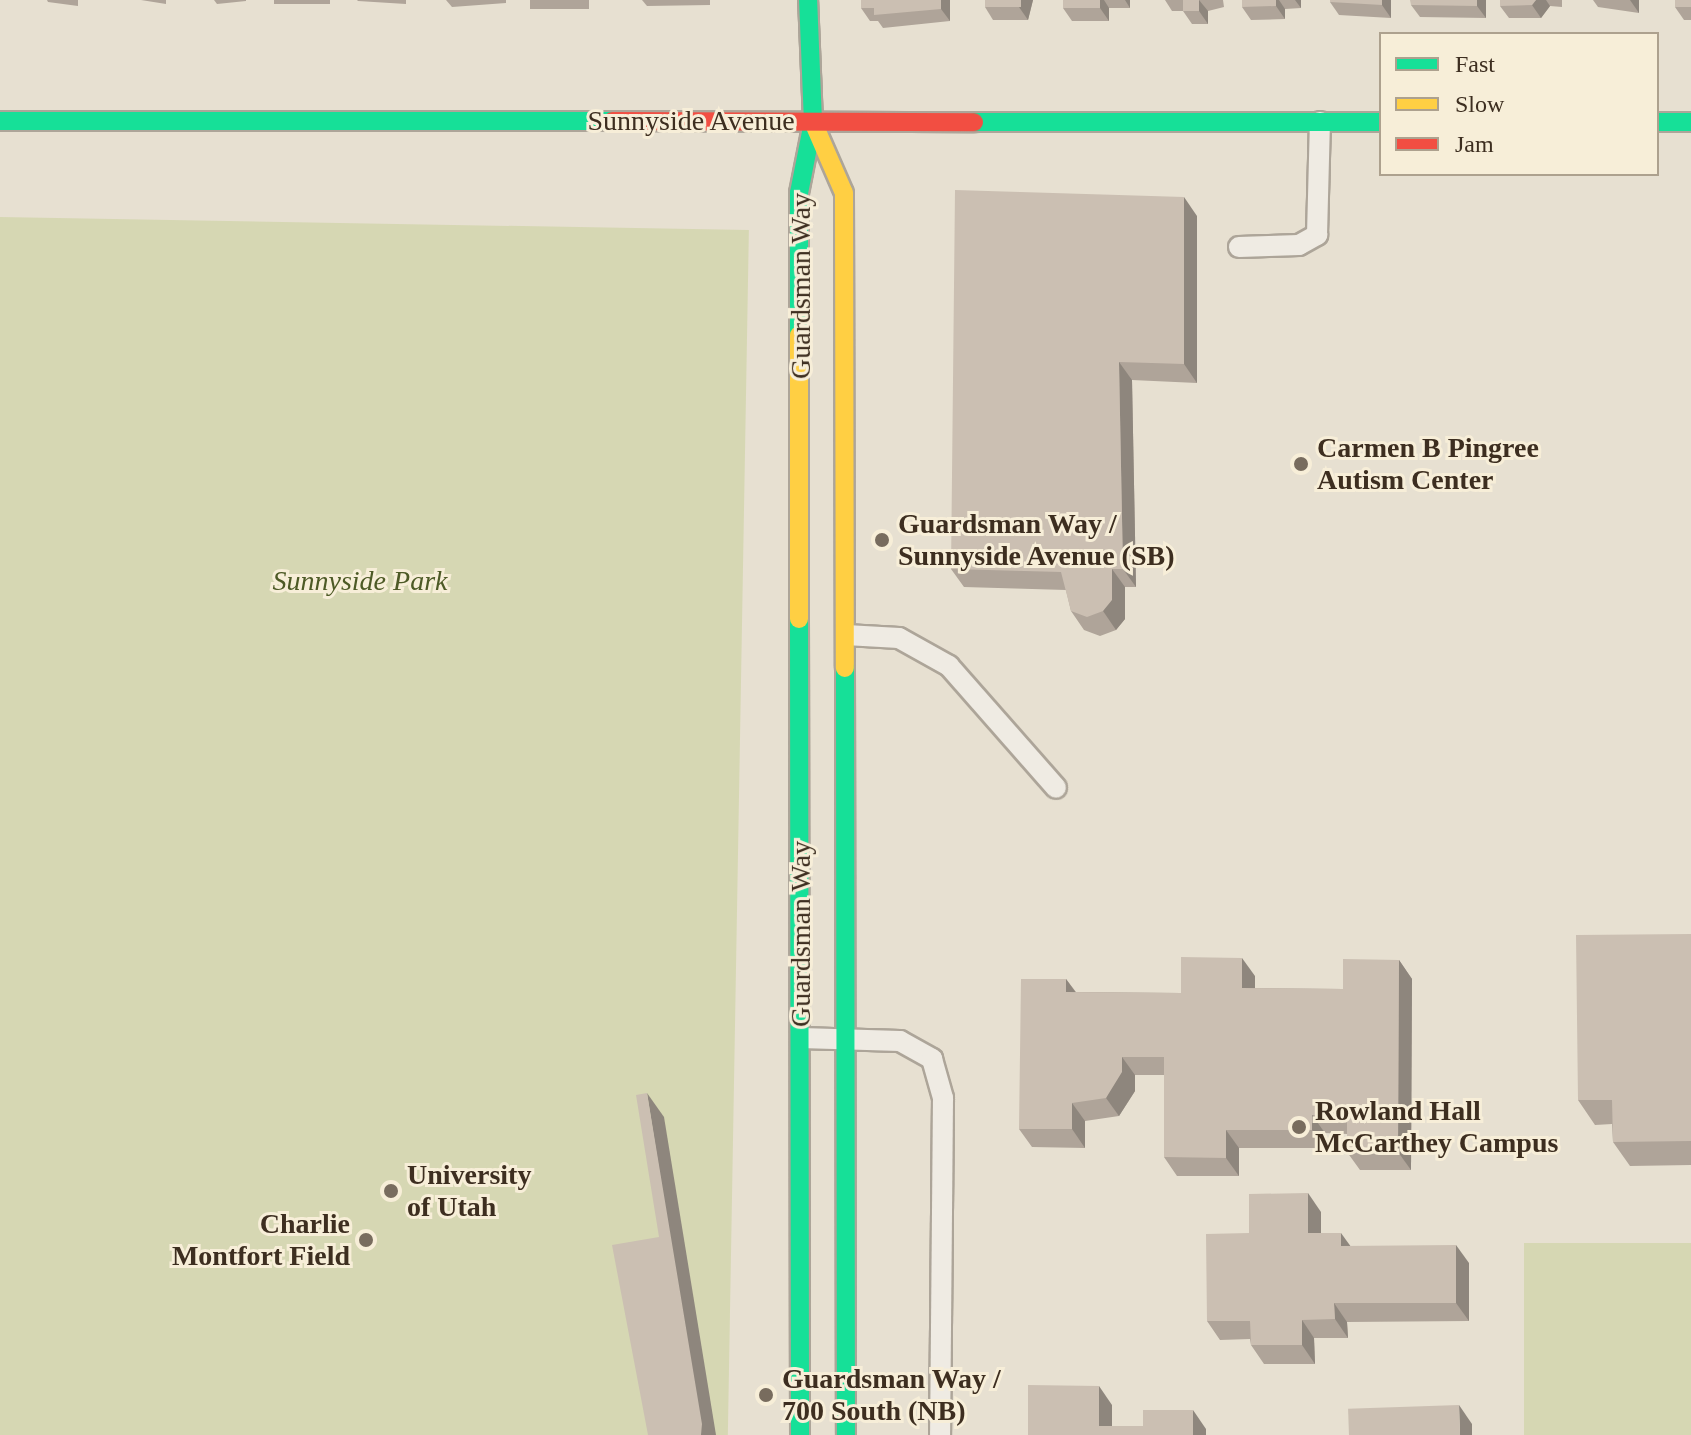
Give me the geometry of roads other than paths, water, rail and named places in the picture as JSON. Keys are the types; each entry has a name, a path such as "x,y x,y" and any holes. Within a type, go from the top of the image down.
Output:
{"street":[{"path":"808,0 813,122"},
{"name":"Sunnyside Avenue","path":"0,121 1379,122"},
{"name":"Guardsman Way","path":"813,122 844,193 846,1435"},
{"name":"Guardsman Way","path":"800,1435 799,193 813,122"},
{"path":"1659,122 1691,122"}],"lane":[{"path":"1239,247 1299,245 1317,235 1320,122"},
{"path":"846,635 899,638 949,666 1056,788"},
{"path":"801,1038 900,1041 932,1059 943,1098 940,1435"}],"place":[{"name":"Carmen B Pingree Autism Center","path":"1301,464"},
{"name":"Guardsman Way / Sunnyside Avenue (SB)","path":"882,540"},
{"name":"Rowland Hall McCarthey Campus","path":"1299,1127"},
{"name":"University of Utah","path":"391,1191"},
{"name":"Charlie Montfort Field","path":"366,1240"},
{"name":"Guardsman Way / 700 South (NB)","path":"766,1395"}],"park label":[{"name":"Sunnyside Park","path":"360,581"}]}
